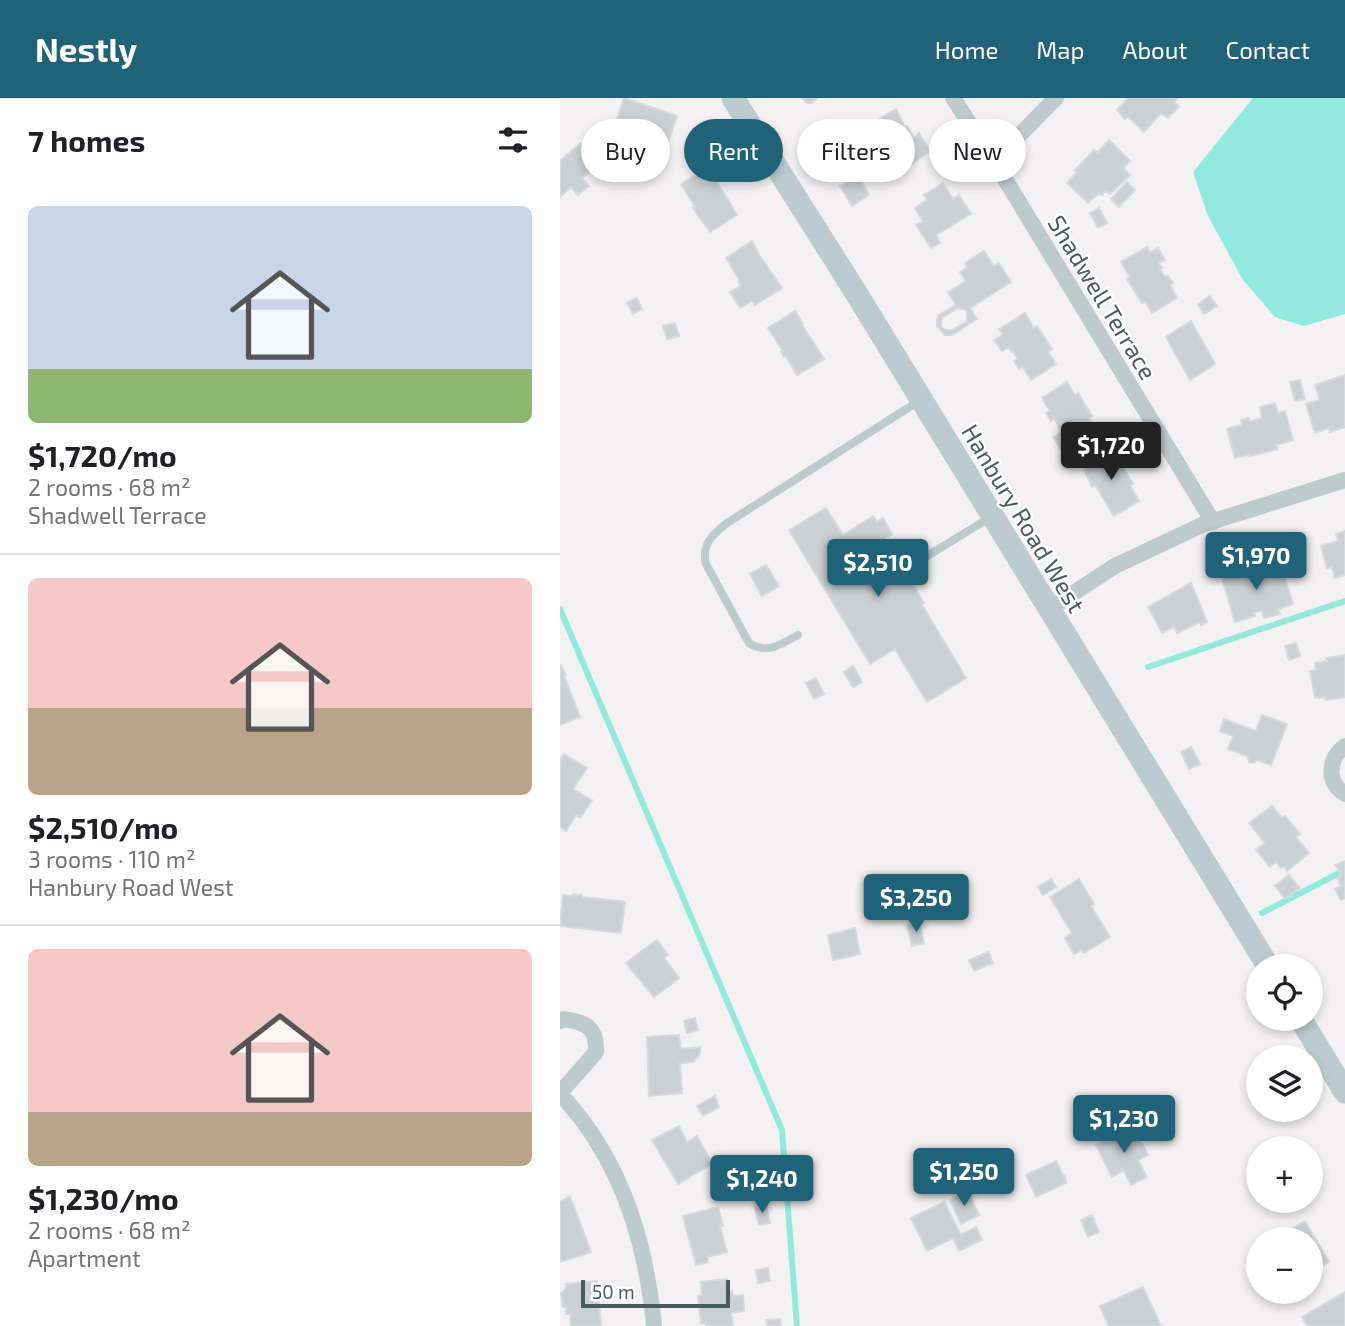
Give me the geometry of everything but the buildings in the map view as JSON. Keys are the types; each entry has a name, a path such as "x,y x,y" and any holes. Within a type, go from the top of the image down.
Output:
{"main road":[{"name":"Hanbury Road West","path":"733,98 921,399 1261,954"},
{"path":"1308,1031 1345,1092"}],"street":[{"name":"Shadwell Terrace","path":"953,98 967,119"},
{"path":"1026,128 1056,98"},
{"name":"Shadwell Terrace","path":"1007,182 1213,522"},
{"path":"1049,610 1115,566 1173,538 1213,522 1345,480"},
{"path":"1345,746 1335,754 1331,767 1332,780 1339,791 1345,794"},
{"path":"560,1021 578,1021 590,1027 597,1039 596,1052 560,1094 579,1114 599,1142 631,1211 642,1247 654,1326"}],"lane":[{"path":"798,635 766,649 756,648 749,643 706,564 703,554 706,545 713,534 727,523 921,399"},
{"path":"919,561 992,516"}],"water":[{"path":"1253,98 1345,98 1345,314 1304,326 1275,317 1243,280 1208,216 1193,172"}],"waterway":[{"path":"1148,667 1345,601"},
{"path":"560,609 782,1130 797,1326"},
{"path":"1262,913 1345,870"}]}
